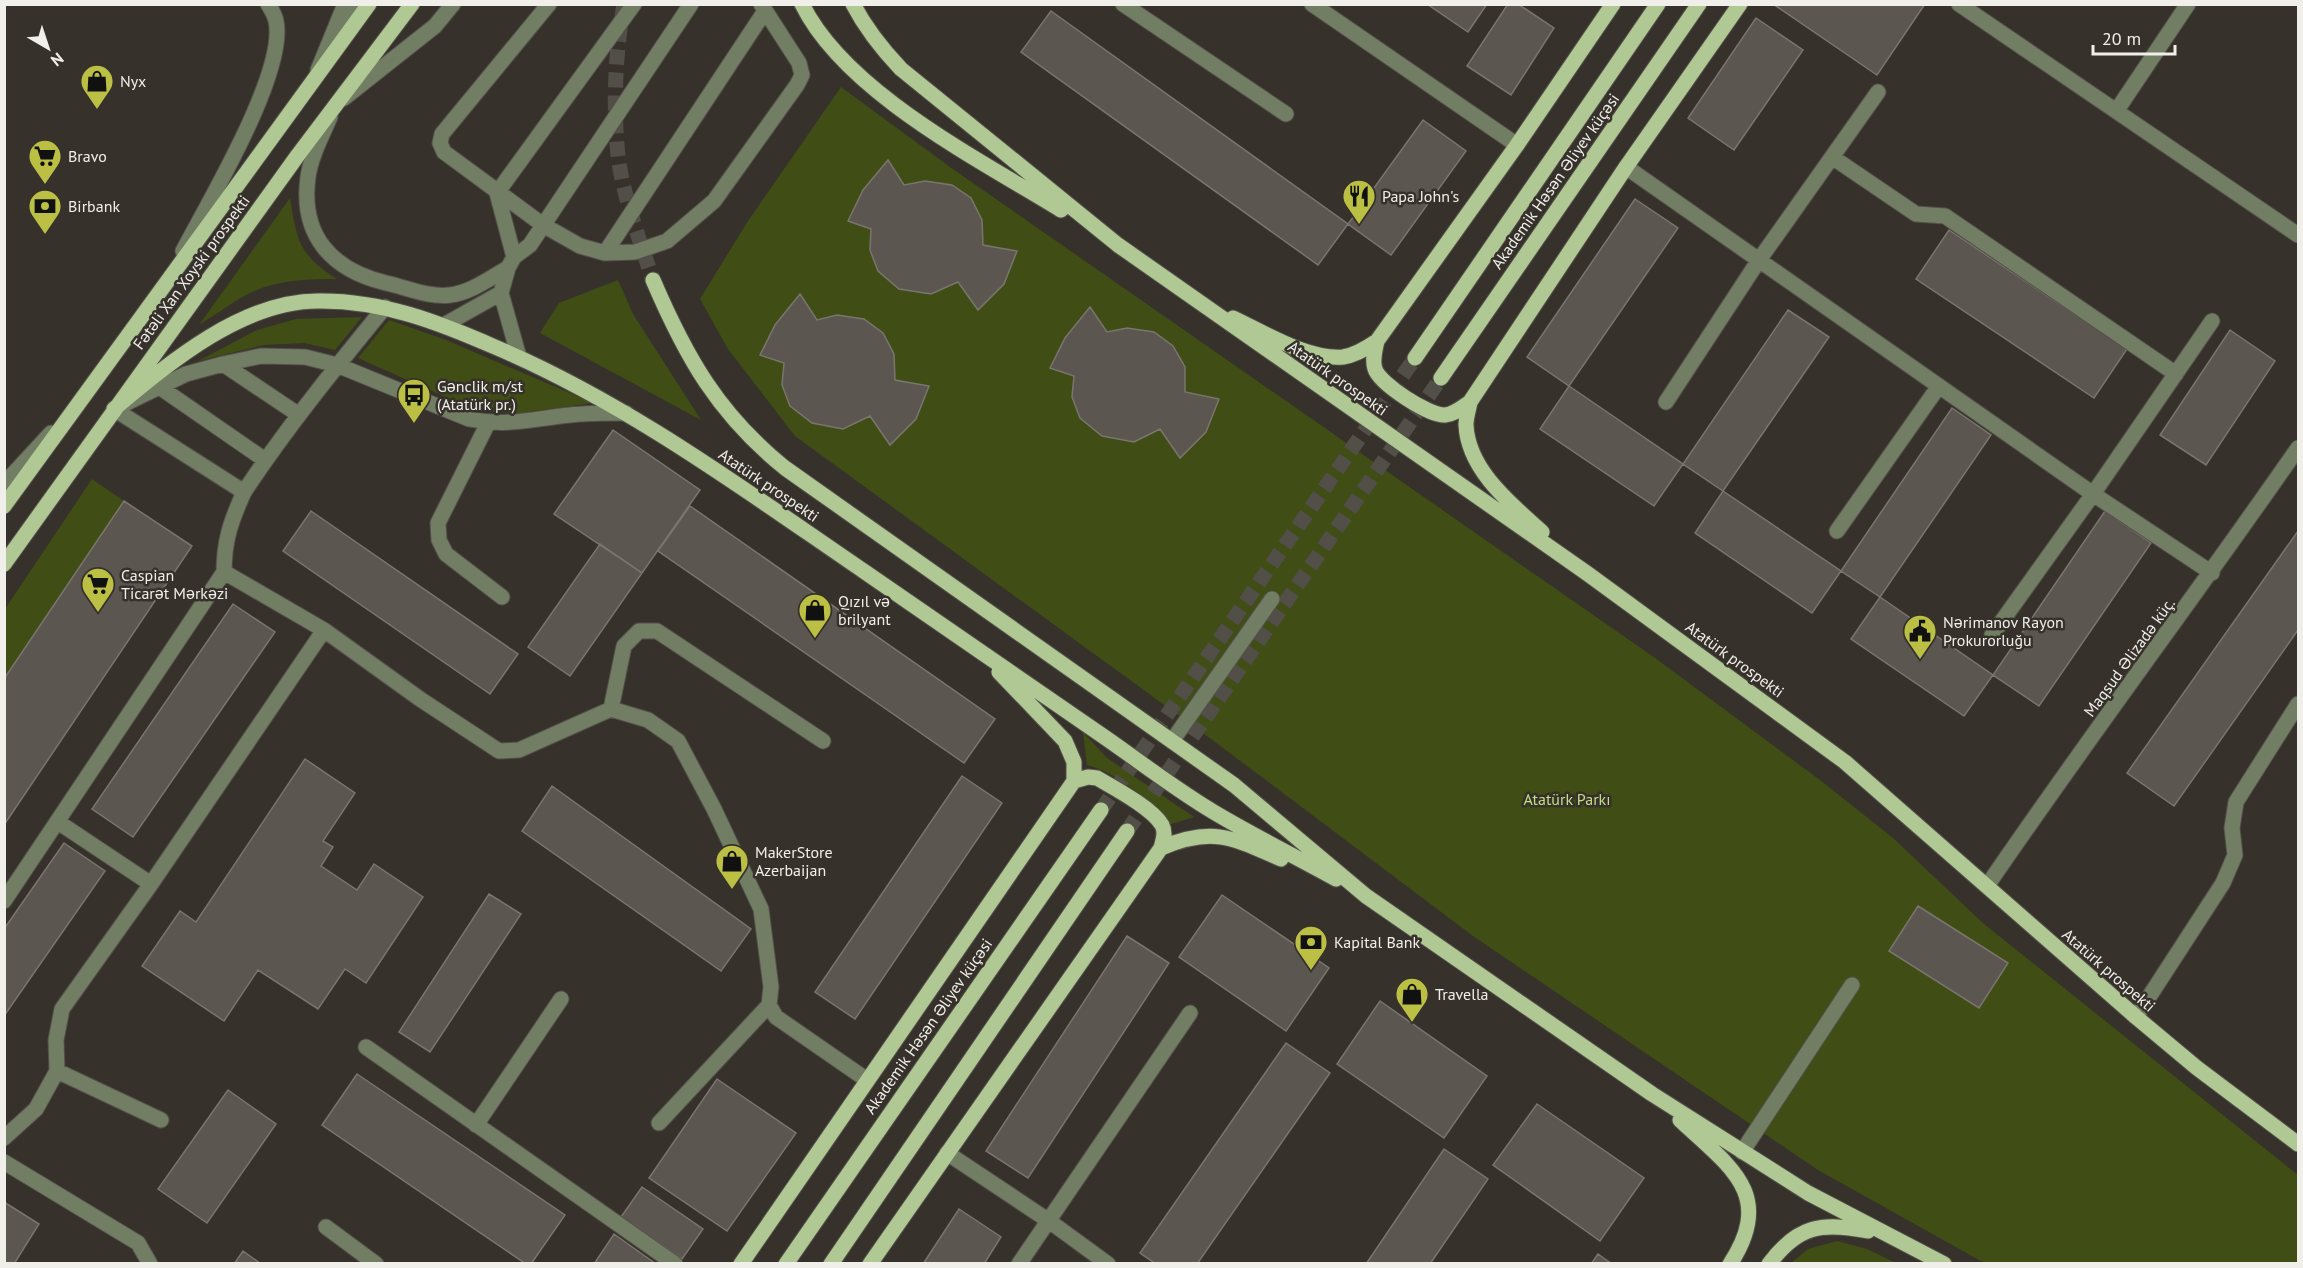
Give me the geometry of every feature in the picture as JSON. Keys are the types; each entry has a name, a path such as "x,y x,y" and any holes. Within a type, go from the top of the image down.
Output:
{"main road":[{"name":"Fətəli Xan Xoyski prospekti","path":"4,506 369,4"},
{"name":"Fətəli Xan Xoyski prospekti","path":"4,564 114,409 412,4"},
{"name":"Atatürk prospekti","path":"802,4 833,49 851,68 914,120 1118,245"},
{"name":"Atatürk prospekti","path":"853,4 863,24 880,48 901,69 1118,245 1588,574 1845,762 2059,952 2136,1017 2197,1068 2298,1144"},
{"path":"1194,300 1304,351 1325,356 1345,357 1360,352 1377,341 1517,145 1613,4"},
{"name":"Akademik Həsən Əliyev küçəsi","path":"1415,358 1658,4"},
{"name":"Akademik Həsən Əliyev küçəsi","path":"1441,378 1699,4"},
{"path":"1377,341 1374,357 1375,368 1379,377 1387,385 1437,414 1455,412 1470,402 1626,167 1740,4"},
{"name":"Atatürk prospekti","path":"653,280 671,323 696,369 717,400 758,446 784,468 1234,785 1366,896 1652,1094 1808,1193 1944,1263"},
{"name":"Atatürk prospekti","path":"114,409 182,354 240,320 279,307 315,300 385,307 444,325 564,378 626,413 725,477 1215,813 1366,896"},
{"path":"1470,402 1466,424 1470,446 1480,467 1501,495 1588,574"},
{"path":"741,1263 1074,781 1074,762 1060,736 971,645"},
{"path":"870,1263 1161,848 1164,831 1157,819 1148,811 1097,778 1088,777 1074,781"},
{"name":"Akademik Həsən Əliyev küçəsi","path":"786,1263 1101,810"},
{"path":"831,1263 1127,831"},
{"path":"1161,848 1199,836 1231,837 1366,896"},
{"path":"1652,1094 1724,1161 1741,1182 1747,1198 1749,1222 1743,1241 1730,1263"},
{"path":"1769,1263 1779,1250 1797,1234 1815,1227 1851,1228 1886,1235"}],"street":[{"path":"171,275 249,123 270,73 277,41 276,19 268,4"},
{"path":"313,81 345,4"},
{"path":"313,81 358,4"},
{"path":"453,4 435,26 336,105 314,155 308,177 307,200 310,222 319,241 334,260 363,277 449,296 466,291 511,263 530,245 691,4"},
{"path":"549,4 442,134 440,143 444,152 543,225 580,246 605,254 635,252 667,241 714,201 798,85 802,75 799,63 763,8 605,254"},
{"path":"519,357 501,293 511,263 497,193 634,4"},
{"path":"1123,4 1286,114"},
{"path":"1312,4 1517,145"},
{"path":"1959,4 2298,235"},
{"path":"2117,110 2188,4"},
{"path":"1666,402 1759,260 1878,92"},
{"path":"1832,158 1916,214 1946,216 2176,374"},
{"path":"1626,167 2093,494 2212,573"},
{"path":"444,325 501,293"},
{"path":"4,901 224,572 224,548 230,524 244,492 265,460 337,365 385,307"},
{"path":"1992,635 2093,494 2212,321"},
{"path":"244,492 114,409 186,374 261,356 305,357 337,365 469,419 488,423 508,424 572,414 626,413"},
{"path":"223,364 299,415"},
{"path":"158,386 265,460"},
{"path":"1837,531 1939,386"},
{"path":"4,484 77,404"},
{"path":"488,423 438,523 439,540 446,554 502,597"},
{"name":"Maqsud Əlizadə küç.","path":"1987,886 2212,573 2298,448"},
{"path":"224,572 324,630 420,699 499,751 519,750 611,709 648,720 678,741 714,809 761,909 771,987 769,1005 776,1017 867,1080"},
{"path":"1172,741 1272,599"},
{"path":"4,1138 36,1109 57,1071 56,1040 62,1009 151,884 324,630"},
{"path":"611,709 624,646 639,631 657,631 823,741"},
{"path":"2136,1017 2223,883 2235,855 2232,828 2236,802 2298,704"},
{"path":"58,822 151,884"},
{"path":"1742,1152 1852,985"},
{"path":"476,1125 561,999"},
{"path":"659,1123 769,1005"},
{"path":"1018,1263 1190,1013"},
{"path":"366,1047 675,1263"},
{"path":"57,1071 161,1120"},
{"path":"947,1153 1107,1263"},
{"path":"4,1162 138,1243 150,1263"},
{"path":"326,1227 376,1263"}],"green space":[{"name":"Atatürk Parkı","path":"841,87 950,167 1655,658 1820,780 1893,838 1984,924 2298,1175 2298,1263 1987,1263 1979,1260 1818,1170 1473,936 1211,739 795,436 728,349 700,299 748,221"},
{"path":"290,198 302,246 315,262 337,279 302,280 268,286 246,295 199,325"},
{"path":"618,280 633,314 701,420 540,333 559,303"},
{"path":"362,317 335,350 304,343 264,345 198,361 257,330 296,319"},
{"path":"389,320 446,340 593,403 519,413 490,412 459,403 358,358"},
{"path":"92,479 124,501 5,679 5,609"},
{"path":"1083,732 1107,758 1194,817 1168,825 1132,788 1110,774 1087,765"},
{"path":"1837,1241 1867,1249 1896,1263 1791,1263 1808,1249"}],"building":[{"path":"1427,4 1487,4 1468,32"},
{"path":"1508,4 1518,4 1554,28 1511,95 1467,66"},
{"path":"1773,4 1925,4 1877,75"},
{"path":"1051,11 1348,224 1318,265 1021,52"},
{"path":"1756,18 1803,50 1734,150 1688,118"},
{"path":"1423,120 1466,151 1391,255 1348,224"},
{"path":"888,160 904,185 925,181 952,185 971,198 982,220 983,245 1017,251 1004,284 978,310 958,282 931,294 899,289 878,271 870,250 871,229 848,221 863,190"},
{"path":"1635,199 1678,228 1569,386 1527,357"},
{"path":"1949,230 2127,349 2094,398 1916,279"},
{"path":"800,294 817,320 837,315 864,319 883,333 894,354 895,380 929,386 916,419 890,445 870,416 843,429 812,423 790,406 782,385 784,363 760,355 775,325"},
{"path":"1090,307 1107,332 1127,328 1154,332 1173,346 1185,367 1185,392 1219,399 1206,432 1180,458 1160,429 1134,442 1102,436 1080,418 1072,397 1074,376 1050,368 1065,338"},
{"path":"1788,310 1829,337 1723,491 1683,464"},
{"path":"2230,330 2275,361 2206,465 2160,435"},
{"path":"1569,386 1683,464 1654,506 1540,429"},
{"path":"1952,408 1991,435 1880,597 1841,571"},
{"path":"613,430 700,490 642,573 554,514"},
{"path":"1723,491 1841,571 1812,613 1695,533"},
{"name":"Caspian Ticarət Mərkəzi","path":"124,501 192,546 4,825 4,679"},
{"path":"690,506 995,719 964,763 658,551"},
{"path":"311,511 518,654 490,694 283,551"},
{"path":"2105,511 2151,543 2039,706 1993,675"},
{"path":"2298,531 2298,630 2174,806 2127,773"},
{"path":"600,544 642,573 570,676 528,647"},
{"path":"1880,597 1993,675 1964,716 1851,639"},
{"path":"233,604 275,632 133,837 92,809"},
{"path":"305,759 355,793 323,841 333,847 321,866 357,890 374,864 423,897 366,983 345,969 318,1009 258,970 224,1021 142,966 180,911 196,922"},
{"path":"962,776 1002,803 855,1019 815,992"},
{"path":"552,786 751,929 721,971 522,831"},
{"path":"64,843 105,871 4,1016 4,929"},
{"path":"489,894 521,914 430,1052 399,1032"},
{"path":"1222,895 1329,968 1286,1031 1179,957"},
{"path":"1918,906 2008,963 1979,1008 1889,951"},
{"path":"1127,936 1169,963 1028,1178 986,1151"},
{"path":"1380,1001 1487,1076 1444,1138 1337,1064"},
{"path":"1286,1043 1330,1073 1197,1264 1156,1264 1140,1253"},
{"path":"357,1074 565,1215 531,1264 526,1264 322,1125"},
{"path":"717,1079 796,1133 727,1231 649,1178"},
{"path":"228,1090 276,1124 207,1223 158,1189"},
{"path":"1537,1104 1644,1178 1600,1241 1493,1165"},
{"path":"1444,1149 1488,1179 1430,1264 1366,1264"},
{"path":"642,1187 703,1229 682,1259 621,1217"},
{"path":"4,1202 39,1224 14,1264 4,1264"},
{"path":"959,1209 1001,1237 984,1264 923,1264"},
{"path":"614,1234 656,1264 594,1264"},
{"path":"243,1251 261,1264 234,1264"},
{"path":"1598,1254 1612,1264 1591,1264"}],"tunnel":[{"path":"624,4 616,80 618,156 628,203 653,280"},
{"path":"1101,810 1415,358"},
{"path":"1127,831 1441,378"}],"place":[{"name":"Nyx","path":"97,110"},
{"name":"Bravo","path":"45,185"},
{"name":"Papa John's","path":"1359,225"},
{"name":"Birbank","path":"45,235"},
{"name":"Gənclik m/st (Atatürk pr.)","path":"414,424"},
{"name":"Caspian Ticarət Mərkəzi","path":"98,613"},
{"name":"Qızıl və brilyant","path":"815,639"},
{"name":"Nərimanov Rayon Prokurorluğu","path":"1920,660"},
{"name":"MakerStore Azerbaijan","path":"732,890"},
{"name":"Kapital Bank","path":"1311,971"},
{"name":"Travella","path":"1412,1023"}]}
